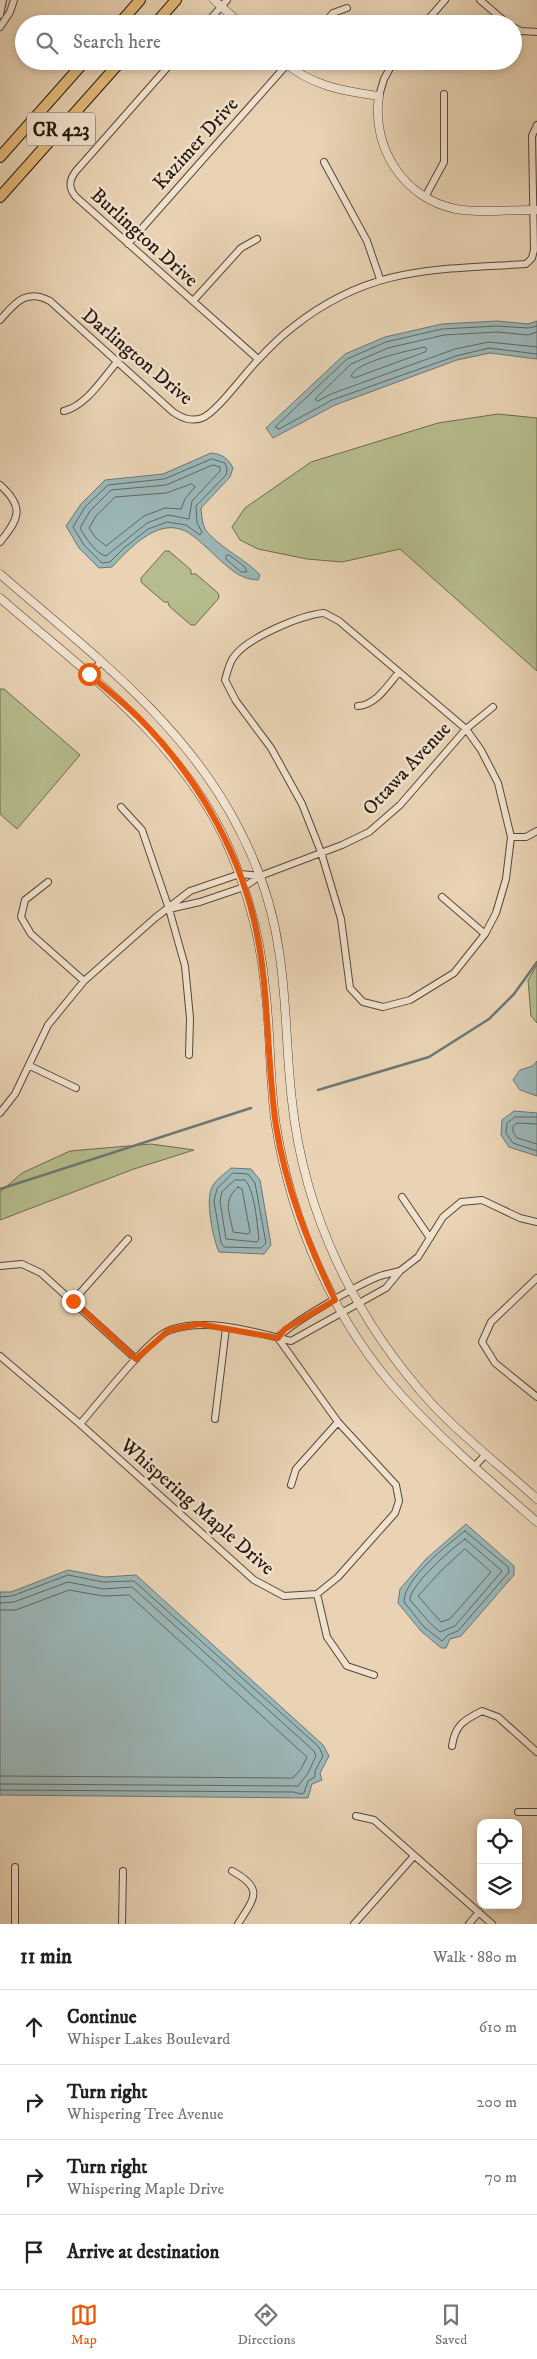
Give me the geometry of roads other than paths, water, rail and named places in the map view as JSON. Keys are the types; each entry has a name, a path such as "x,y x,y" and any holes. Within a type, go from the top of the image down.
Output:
{"highway":[{"path":"127,15 140,0"},
{"path":"163,15 176,0"},
{"name":"CR 423","path":"0,157 78,70"},
{"name":"CR 423","path":"0,197 113,70"}],"street":[{"path":"0,15 3,0"},
{"path":"0,27 10,12 14,0"},
{"path":"214,0 231,15"},
{"path":"214,15 228,0"},
{"path":"432,15 445,0"},
{"path":"480,0 498,15"},
{"path":"331,15 347,8"},
{"path":"522,31 537,32"},
{"name":"Burlington Drive","path":"165,70 76,171 70,181 71,191 258,359"},
{"name":"Kazimer Drive","path":"128,244 280,70"},
{"path":"296,70 304,77 325,86 379,96"},
{"path":"389,70 379,96 378,118 384,148 402,177 425,197 449,208 469,211 536,210"},
{"path":"425,197 444,162 444,94"},
{"name":"Darlington Drive","path":"0,320 14,304 25,296 40,296 50,301 173,412 181,417 194,420 210,413 258,359 284,334 315,310 356,289 380,280 414,272 526,264 532,258 534,250 536,210 532,136 537,125"},
{"path":"324,162 367,241 380,280"},
{"path":"193,301 241,248 257,239"},
{"path":"64,412 74,408 83,400 117,362"},
{"path":"0,485 18,506 16,521 0,542"},
{"path":"0,574 142,698 186,745 213,782 240,829 260,876 273,920 280,951 292,1102 300,1150 312,1199 329,1245 358,1304 385,1347 409,1377 436,1408 537,1499"},
{"path":"0,598 138,718 180,764 211,813 240,874 261,952 266,989 276,1126 286,1174 298,1215 315,1258 342,1312 372,1359 400,1394 474,1467 537,1522"},
{"path":"324,613 339,621 466,729 481,750 498,783 511,837 506,879 496,913 485,934 454,972 410,1000 383,1007 363,1002 350,988 341,919 321,852 302,804 271,748 236,700 225,680 232,658 248,642 310,614 324,613"},
{"path":"89,674 101,662"},
{"path":"358,706 365,706 374,700 399,672"},
{"name":"Ottawa Avenue","path":"169,908 200,902 244,887 260,876 321,852 342,846 369,832 400,805 466,729 493,707"},
{"path":"120,807 142,830 169,908 185,966 190,1018 189,1055"},
{"path":"511,837 526,837 537,831"},
{"name":"Ottawa Avenue","path":"0,1113 15,1094 48,1025 84,981 155,918 190,892 240,874 260,876"},
{"path":"48,882 25,900 21,917 31,934 84,981"},
{"path":"442,897 485,934"},
{"path":"30,1066 76,1088"},
{"path":"402,1197 430,1238"},
{"path":"80,1424 136,1359 169,1330 199,1324 291,1341 386,1288 400,1271 418,1257 443,1217 461,1202 482,1200 520,1218 537,1222"},
{"path":"73,1301 128,1239"},
{"path":"0,1266 22,1264 41,1272 136,1359"},
{"path":"278,1338 285,1329 351,1291 380,1276 400,1271"},
{"path":"537,1278 491,1322 482,1342 495,1363 537,1397"},
{"path":"215,1419 226,1328"},
{"path":"278,1338 338,1422 396,1485 399,1501 395,1513 338,1577 317,1594 327,1637 347,1666 374,1675"},
{"name":"Whispering Maple Drive","path":"0,1356 80,1424 254,1580 284,1596 317,1594"},
{"path":"291,1485 296,1470 338,1422"},
{"path":"474,1467 486,1454"},
{"path":"452,1746 453,1736 463,1720 482,1711 498,1717 537,1752"},
{"path":"518,1812 537,1812"},
{"path":"356,1816 374,1820 492,1924"},
{"path":"354,1924 414,1856"},
{"path":"15,1867 15,1924"},
{"path":"122,1924 123,1872"},
{"path":"232,1872 247,1880 254,1891 254,1898 238,1924"},
{"path":"469,1924 479,1912"}],"water":[{"path":"497,321 528,324 537,321 537,359 490,353 457,360 335,405 273,438 266,428 345,354 385,337 442,324"},
{"path":"211,453 224,457 233,468 230,477 201,508 204,526 215,540 260,575 258,580 238,574 192,535 183,530 173,528 153,532 135,544 112,567 99,568 79,548 66,526 81,504 105,480 163,474"},
{"path":"537,1061 537,1096 520,1090 513,1080 520,1070 533,1066"},
{"path":"514,1111 537,1113 537,1156 509,1147 501,1135 502,1120"},
{"path":"231,1168 251,1169 260,1180 271,1245 264,1254 219,1252 212,1229 210,1193 216,1182"},
{"path":"466,1524 514,1566 514,1575 461,1636 450,1639 446,1648 441,1648 421,1631 398,1603 400,1589 426,1559"},
{"path":"68,1570 104,1577 136,1575 323,1745 329,1756 320,1773 322,1780 312,1784 308,1798 0,1795 0,1592 11,1592"}],"waterway":[{"path":"318,1090 429,1057 489,1019 514,994 537,962"},
{"path":"0,1189 251,1108"}]}
